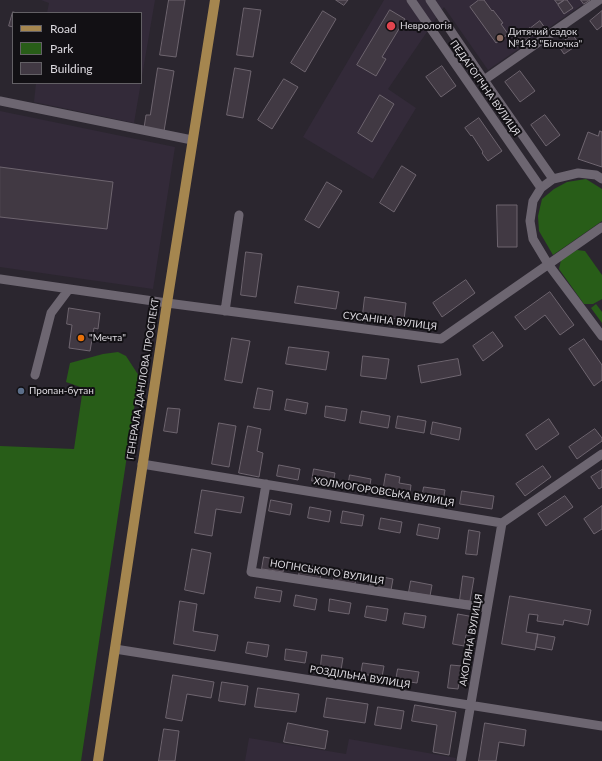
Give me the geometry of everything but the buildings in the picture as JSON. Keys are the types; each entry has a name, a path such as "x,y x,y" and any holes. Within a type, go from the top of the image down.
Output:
{"main road":[{"name":"ГЕНЕРАЛА ДАНІЛОВА ПРОСПЕКТ","path":"98,761 142,464 215,0"}],"street":[{"name":"ПЕДАГОГІЧНА ВУЛИЦЯ","path":"411,0 541,188"},
{"name":"ПЕДАГОГІЧНА ВУЛИЦЯ","path":"430,0 553,179"},
{"path":"484,80 599,0"},
{"path":"0,101 192,140"},
{"path":"602,179 596,175 578,173 553,179 541,188 533,201 530,221 533,239 548,264 602,336"},
{"path":"225,311 239,215"},
{"name":"СУСАНІНА ВУЛИЦЯ","path":"0,279 225,311 441,339 602,227"},
{"path":"35,375 51,313 69,289"},
{"path":"502,523 602,454"},
{"name":"ХОЛМОГОРОВСЬКА ВУЛИЦЯ","path":"142,464 502,523"},
{"name":"НОГІНСЬКОГО ВУЛИЦЯ","path":"266,484 251,572 487,608"},
{"name":"АКОПЯНА ВУЛИЦЯ","path":"461,761 502,523"},
{"name":"РОЗДІЛЬНА ВУЛИЦЯ","path":"115,649 602,726"}],"shaded area":[{"path":"41,0 155,0 142,76 142,12 47,12 49,3"},
{"path":"384,0 589,0 488,70 444,7 388,89 416,108 373,179 303,137"},
{"path":"36,84 141,84 134,123 34,102"},
{"path":"0,111 175,147 153,289 0,267"},
{"path":"249,738 346,754 349,739 456,758 455,761 245,761"}],"green space":[{"path":"586,179 602,189 602,221 553,255 539,231 538,216 542,199 554,189 567,182"},
{"path":"577,250 585,251 602,275 602,299 593,304 584,304 559,269 561,260"},
{"path":"596,304 602,312 602,323 591,308"},
{"path":"118,352 126,356 139,376 81,761 0,761 0,446 74,449 83,388 66,382 70,363 103,354"}],"place":[{"name":"Неврологія","path":"391,26"},
{"name":"Дитячий садок №143 \"Білочка\"","path":"500,38"},
{"name":"\"Мечта\"","path":"81,338"},
{"name":"Пропан-бутан","path":"21,391"}]}
